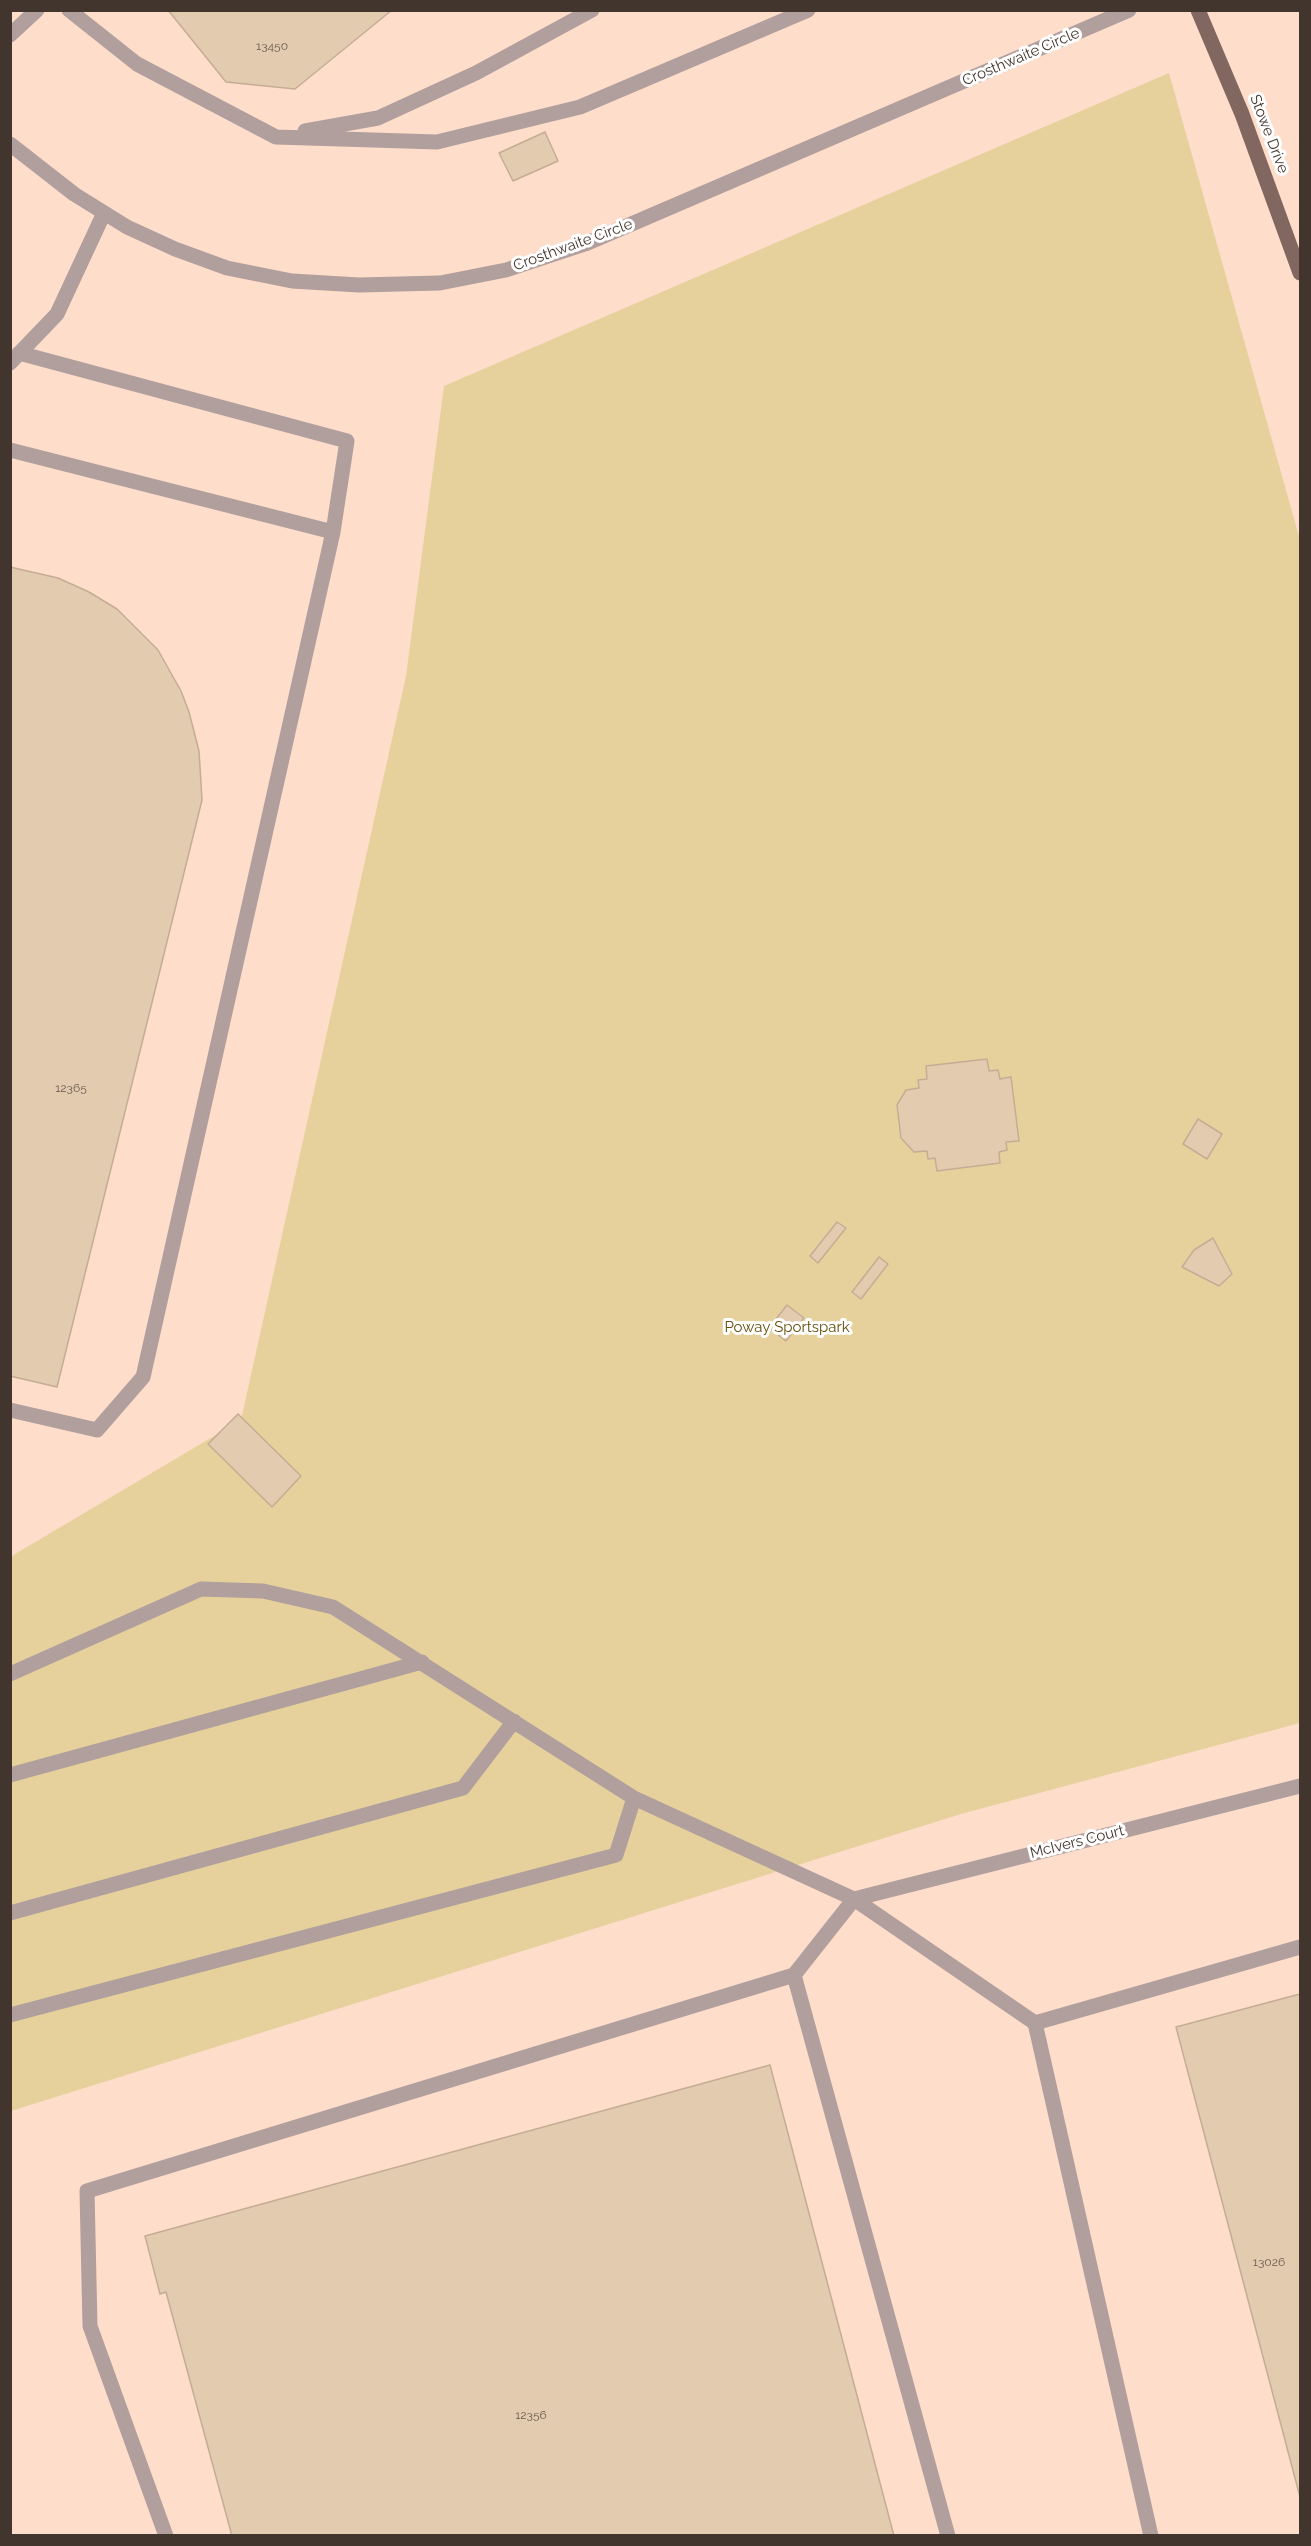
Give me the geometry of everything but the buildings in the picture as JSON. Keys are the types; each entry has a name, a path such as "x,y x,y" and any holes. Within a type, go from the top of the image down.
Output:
{"main road":[{"name":"Stowe Drive","path":"1198,10 1242,114 1300,273"}],"street":[{"path":"10,35 37,10"},
{"path":"69,10 137,64 276,137 437,142 580,107 808,10"},
{"path":"276,137 378,118 476,73 592,10"},
{"name":"Crosthwaite Circle","path":"10,144 74,194 127,227 175,249 227,268 292,281 348,284 451,281 506,270 585,244 1129,10"},
{"path":"10,1410 97,1430 143,1377 333,532 347,441 15,358 57,314 104,213"},
{"path":"10,450 333,532"},
{"path":"10,1674 201,1589 263,1591 333,1606 634,1798 854,1899 1035,2023 1151,2535"},
{"path":"10,1775 422,1662"},
{"path":"10,1913 463,1788 514,1721"},
{"name":"McIvers Court","path":"854,1899 1300,1786"},
{"path":"10,2015 616,1855 634,1798"},
{"path":"166,2535 90,2326 87,2191 794,1975 854,1899"},
{"path":"1035,2023 1300,1947"},
{"path":"794,1975 948,2535"}],"green space":[{"name":"Poway Sportspark","path":"1169,73 1300,540 1300,1723 961,1814 11,2111 10,1557 241,1420 406,676 444,386"}]}
